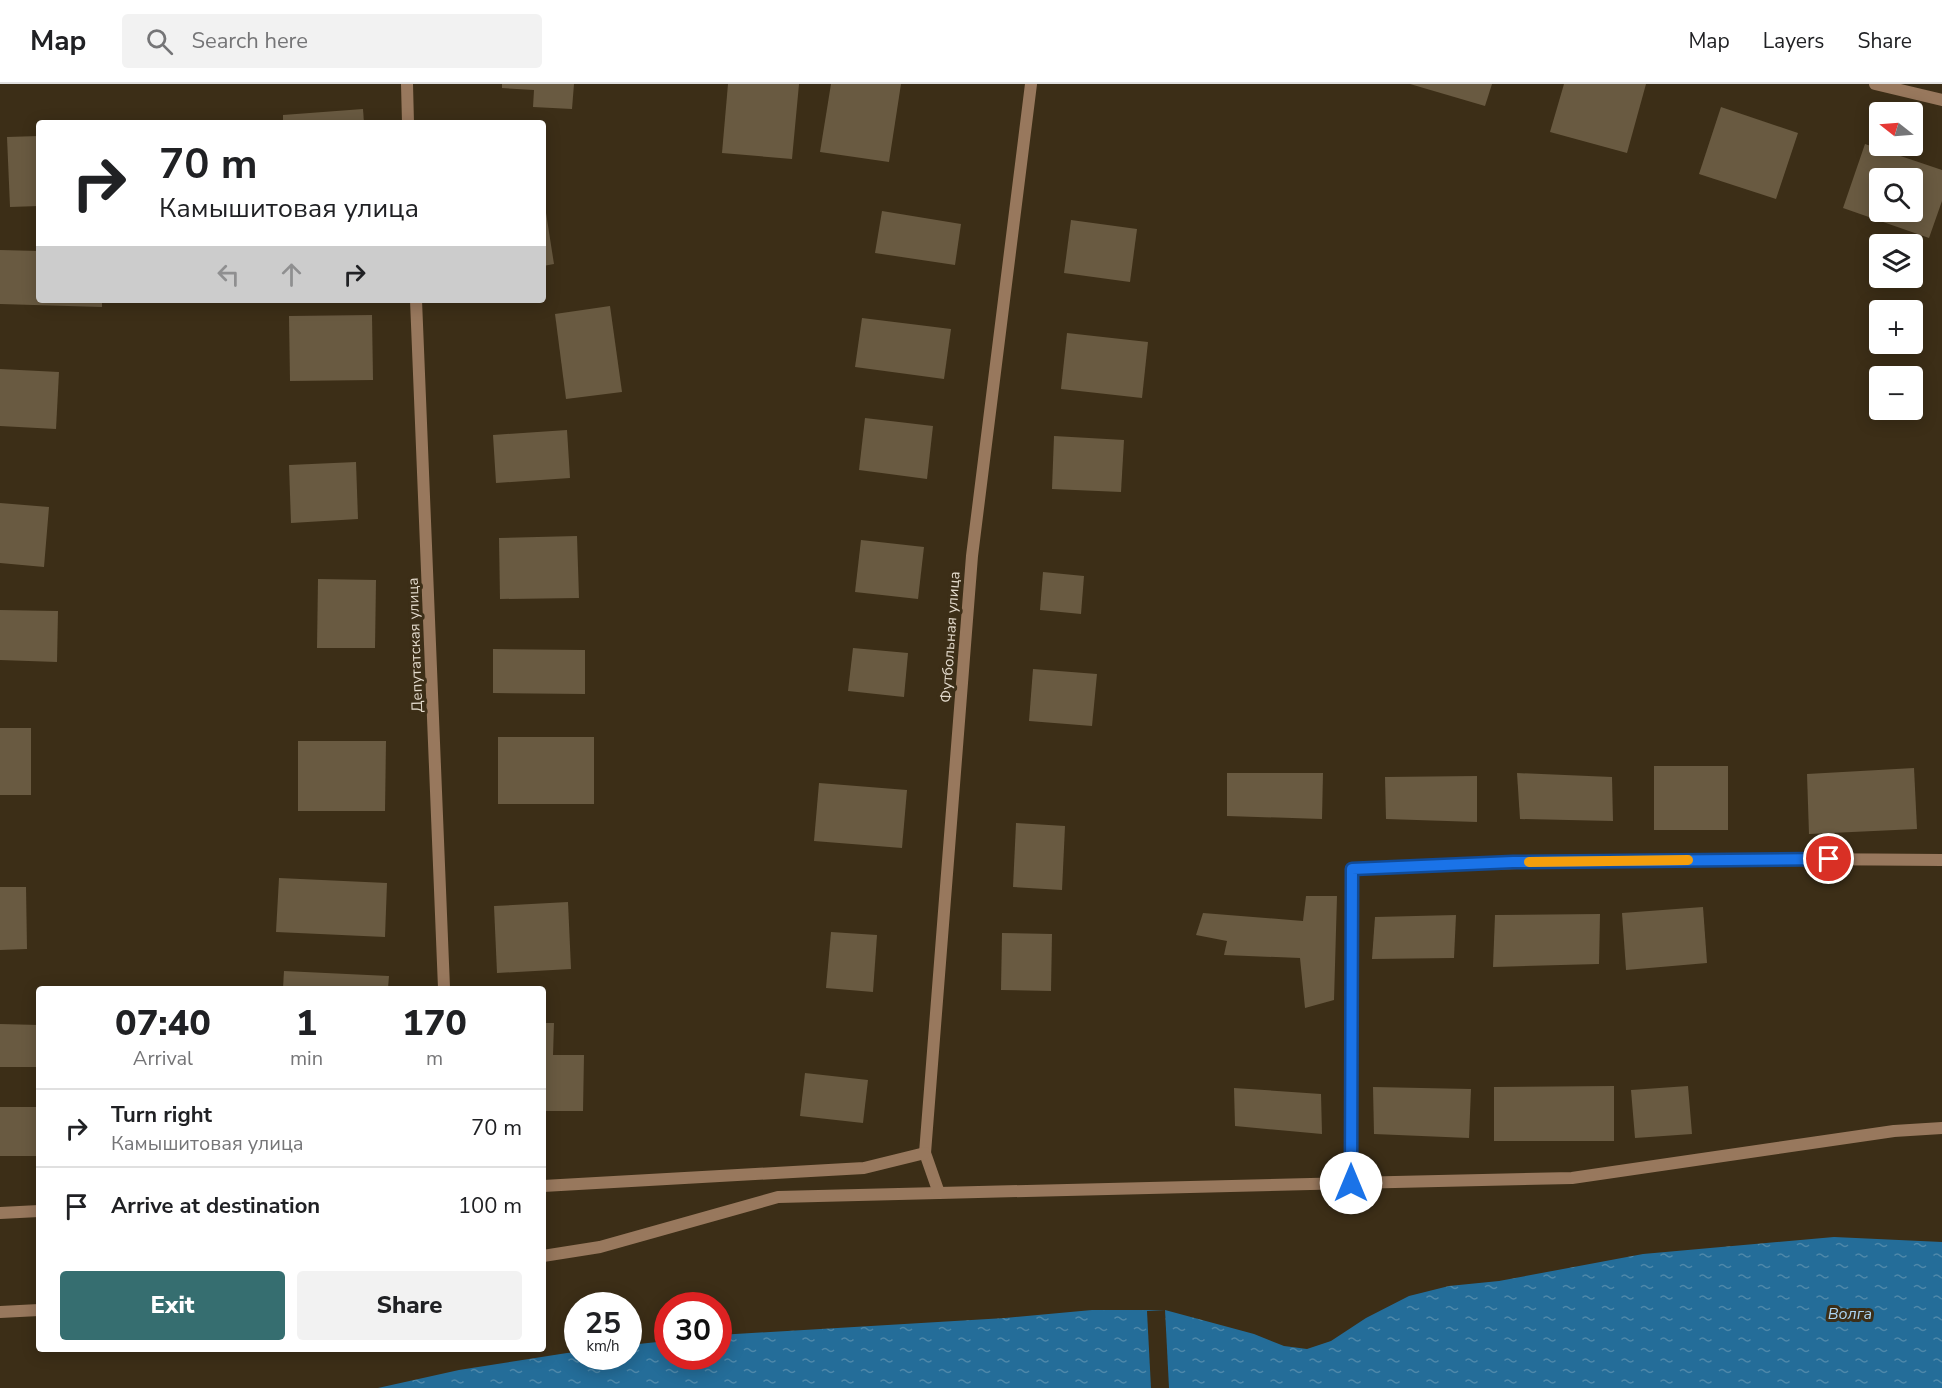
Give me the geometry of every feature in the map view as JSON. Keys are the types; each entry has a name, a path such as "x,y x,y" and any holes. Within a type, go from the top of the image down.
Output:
{"street":[{"path":"407,84 408,120"},
{"name":"Футбольная улица","path":"939,1193 925,1153 972,556 1031,84"},
{"path":"1875,84 1942,100"},
{"name":"Депутатская улица","path":"416,303 444,986"},
{"path":"1351,1183 1352,869 1513,862 1942,860"},
{"path":"546,1256 600,1247 778,1197 1572,1178 1894,1131 1942,1128"},
{"path":"546,1186 864,1168 925,1153"},
{"path":"0,1213 36,1211"},
{"path":"0,1312 36,1310"}],"water":[{"name":"Волга","path":"1834,1237 1942,1242 1942,1388 378,1388 459,1370 564,1353 564,1370 642,1370 642,1344 654,1342 654,1370 732,1370 732,1334 1005,1318 1092,1310 1165,1310 1254,1334 1284,1346 1307,1349 1331,1341 1366,1318 1409,1296 1449,1286 1499,1281 1643,1254"}],"pier":[{"path":"1165,1310 1169,1388 1151,1388 1147,1311"}],"building":[{"path":"502,84 574,84 572,109 533,107 534,90 502,88"},
{"path":"728,84 799,84 792,159 722,153"},
{"path":"831,84 901,84 889,162 820,152"},
{"path":"1410,84 1492,84 1485,106"},
{"path":"1564,84 1646,84 1627,153 1550,132"},
{"path":"1721,107 1798,133 1776,199 1699,174"},
{"path":"363,109 364,120 283,120 283,115"},
{"path":"36,136 36,206 10,207 7,137"},
{"path":"1865,144 1869,145 1869,156 1901,156 1942,170 1942,201 1929,238 1923,234 1883,222 1923,222 1923,168 1869,168 1869,217 1843,208"},
{"path":"882,211 961,224 955,265 875,253"},
{"path":"546,213 554,264 546,265"},
{"path":"1071,220 1137,229 1130,282 1064,273"},
{"path":"0,250 36,251 36,303 102,303 102,307 0,304"},
{"path":"610,306 622,392 566,399 555,314"},
{"path":"372,315 373,380 290,381 289,316"},
{"path":"862,318 951,329 944,379 855,367"},
{"path":"1067,333 1148,342 1142,398 1061,389"},
{"path":"0,369 59,372 56,429 0,426"},
{"path":"865,418 933,426 927,479 859,470"},
{"path":"567,430 570,478 496,483 493,435"},
{"path":"1054,436 1124,440 1121,492 1052,489"},
{"path":"356,462 358,519 291,523 289,465"},
{"path":"0,503 49,507 44,567 0,563"},
{"path":"577,536 579,598 500,599 499,538"},
{"path":"861,540 924,547 918,599 855,592"},
{"path":"1043,572 1084,576 1081,614 1040,610"},
{"path":"318,579 376,580 375,648 317,648"},
{"path":"0,610 58,611 57,662 0,660"},
{"path":"853,648 908,653 904,697 848,691"},
{"path":"493,649 585,650 585,694 493,693"},
{"path":"1033,669 1097,674 1092,726 1029,721"},
{"path":"0,728 31,728 31,795 0,795"},
{"path":"498,737 594,737 594,804 498,804"},
{"path":"298,741 386,741 385,811 298,811"},
{"path":"1654,766 1728,766 1728,830 1654,830"},
{"path":"1914,768 1917,829 1809,834 1807,774"},
{"path":"1227,773 1323,773 1322,819 1227,816"},
{"path":"1517,773 1612,777 1613,821 1520,819"},
{"path":"1477,776 1477,822 1386,819 1385,777"},
{"path":"819,783 907,790 902,848 814,841"},
{"path":"1016,823 1065,826 1062,890 1013,887"},
{"path":"279,878 387,883 385,937 276,932"},
{"path":"0,887 26,887 27,949 0,950"},
{"path":"1306,896 1337,896 1334,1000 1305,1008 1300,958 1224,955 1227,941 1196,935 1203,913 1303,921"},
{"path":"568,902 571,969 497,973 494,906"},
{"path":"1703,907 1707,963 1626,970 1622,913"},
{"path":"1600,914 1599,964 1493,967 1495,915"},
{"path":"1456,915 1454,958 1372,959 1375,917"},
{"path":"831,932 877,935 873,992 826,988"},
{"path":"1002,933 1052,934 1051,991 1001,990"},
{"path":"284,971 389,976 388,986 283,986"},
{"path":"546,1023 554,1023 553,1055 584,1055 583,1111 546,1111"},
{"path":"0,1024 36,1025 36,1067 0,1067"},
{"path":"805,1073 868,1080 863,1123 800,1116"},
{"path":"1614,1086 1614,1141 1494,1141 1494,1087"},
{"path":"1688,1086 1692,1134 1635,1138 1631,1090"},
{"path":"1373,1087 1471,1089 1469,1138 1374,1134"},
{"path":"1234,1088 1321,1094 1322,1134 1235,1126"},
{"path":"0,1107 36,1107 36,1156 0,1156"}],"slow traffic":[{"path":"1529,862 1688,860"}],"route":[{"path":"1351,1183 1352,869 1513,862 1829,859"}]}
